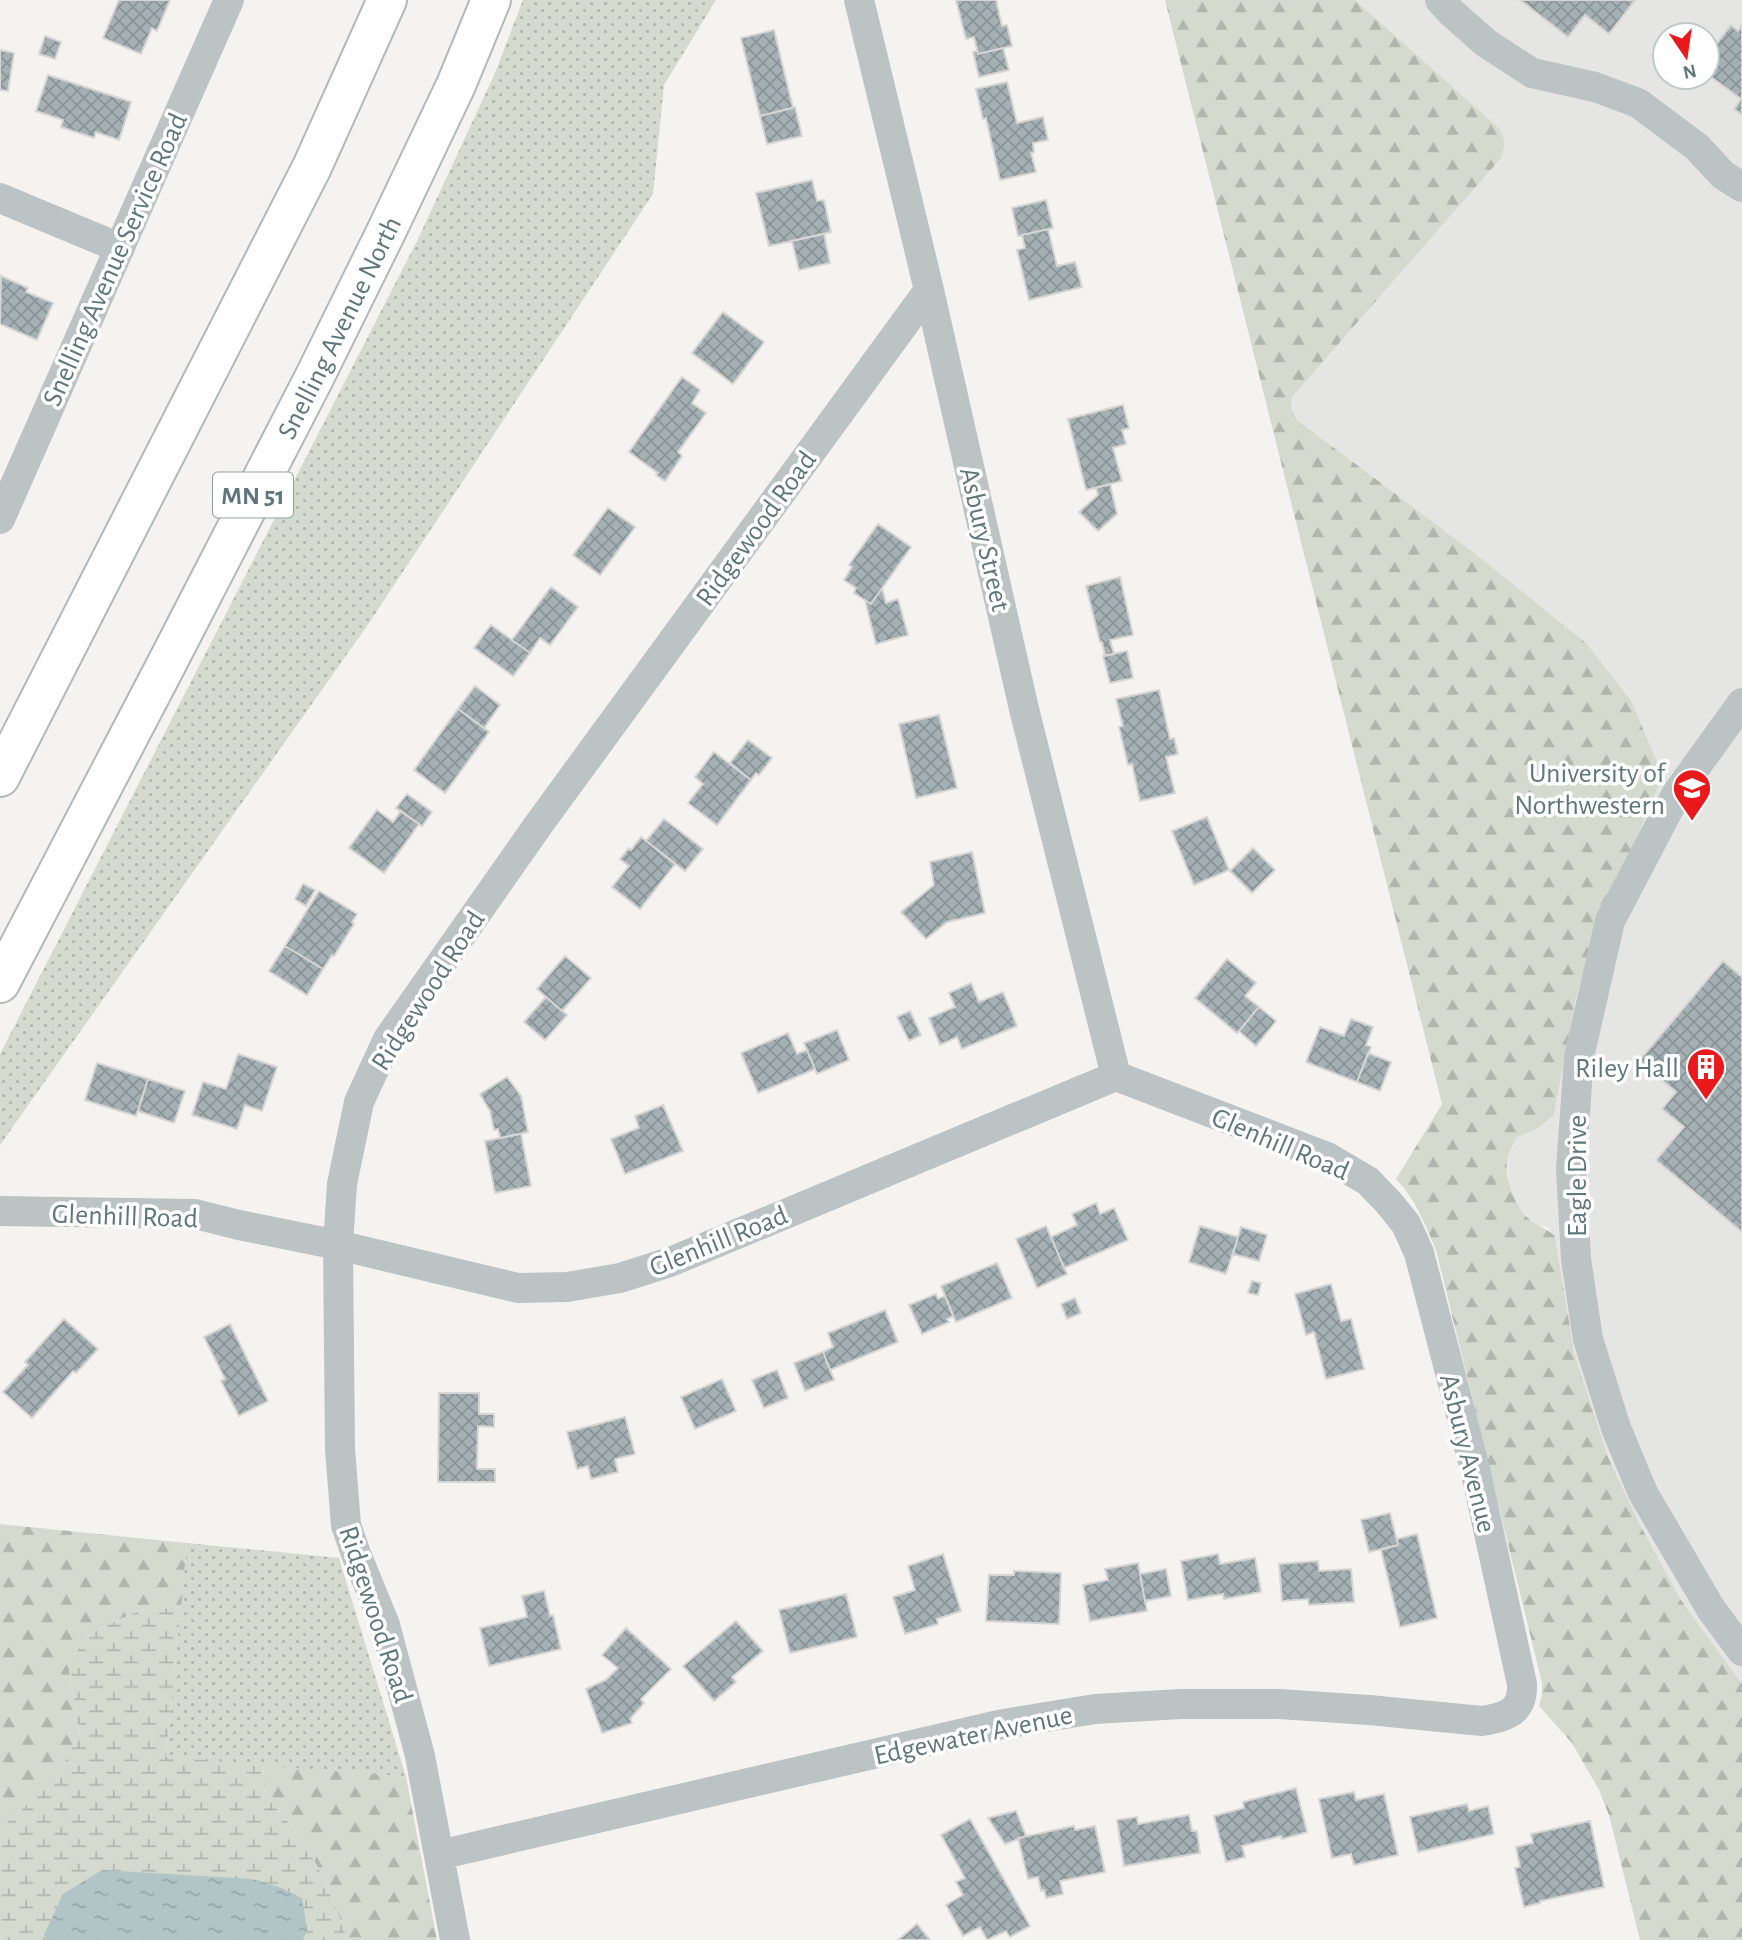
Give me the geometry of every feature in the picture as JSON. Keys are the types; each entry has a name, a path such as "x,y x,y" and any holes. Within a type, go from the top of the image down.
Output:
{"highway":[{"path":"0,777 313,167 387,0"},
{"name":"Snelling Avenue North","path":"0,982 320,366 456,85 491,0"}],"street":[{"name":"Snelling Avenue Service Road","path":"0,519 229,0"},
{"name":"Asbury Street","path":"859,0 929,290 1024,709 1116,1076"},
{"path":"1440,0 1486,43 1532,74 1595,87 1638,103 1697,147 1723,175 1742,187"},
{"path":"0,198 120,248"},
{"name":"Ridgewood Road","path":"454,1940 420,1756 385,1625 355,1554 346,1525 340,1449 338,1245 342,1184 359,1102 388,1039 539,824 929,290"},
{"name":"Eagle Drive","path":"1742,703 1677,793 1611,921 1579,1057 1571,1169 1576,1259 1588,1339 1616,1428 1643,1493 1711,1609 1742,1651"},
{"name":"Glenhill Road","path":"0,1211 195,1214 518,1288 567,1287 620,1278 670,1262 1116,1076 1327,1157 1368,1181 1389,1203"},
{"name":"Asbury Avenue","path":"1389,1203 1406,1224 1419,1253 1475,1469 1522,1684 1520,1703 1514,1710"},
{"name":"Edgewater Avenue","path":"439,1856 998,1725 1095,1709 1181,1704 1279,1704 1482,1721 1495,1719 1514,1710"}],"shaded area":[{"name":"University of Northwestern","path":"1355,0 1742,0 1742,1684 1681,1600 1640,1525 1608,1457 1574,1352 1555,1236 1546,1227 1536,1225 1525,1216 1516,1204 1509,1183 1507,1159 1517,1137 1537,1129 1554,1115 1576,997 1589,953 1586,643 1477,555 1297,420 1291,409 1292,397 1502,157 1505,142 1500,129"}],"green space":[{"path":"523,0 716,0 664,85 653,194 367,626 0,1145 0,1054 417,241 495,73"},
{"path":"1165,0 1355,0 1500,129 1505,142 1502,157 1292,397 1291,409 1297,420 1477,555 1586,643 1631,701 1658,764 1660,782 1589,953 1576,997 1554,1115 1537,1129 1517,1137 1508,1157 1507,1172 1511,1190 1523,1213 1555,1236 1574,1352 1608,1457 1640,1525 1681,1600 1742,1684 1742,1940 1640,1940 1609,1815 1599,1790 1572,1743 1539,1706 1542,1683 1436,1250 1415,1204 1396,1179 1442,1104"},
{"path":"0,1524 187,1543 181,1607 138,1611 91,1633 68,1663 79,1734 55,1781 0,1828"},
{"path":"187,1543 339,1558 406,1777 166,1758"},
{"path":"181,1607 166,1757 263,1765 266,1796 304,1841 326,1883 348,1940 0,1940 0,1828 55,1781 79,1734 68,1663 91,1633 138,1611"},
{"path":"263,1765 406,1777 437,1940 348,1940 326,1883 304,1841 266,1796"}],"water":[{"path":"102,1870 252,1879 282,1888 302,1898 307,1930 303,1940 46,1940 44,1935 63,1894"}],"building":[{"path":"119,0 170,0 157,31 152,28 141,54 103,38"},
{"path":"956,0 996,0 1002,26 1007,25 1012,46 978,54 974,37 966,39"},
{"path":"1520,0 1635,0 1609,34 1585,15 1568,37"},
{"path":"1731,25 1738,31 1742,25 1742,115 1734,109 1741,99 1721,84 1721,38"},
{"path":"774,30 793,108 760,116 741,38"},
{"path":"45,36 61,42 55,59 39,54"},
{"path":"1003,48 1009,70 979,77 973,52 977,51 978,54"},
{"path":"0,50 14,53 8,91 0,90"},
{"path":"48,75 131,102 119,140 96,132 94,138 61,127 63,120 36,111"},
{"path":"1007,82 1017,123 1043,117 1048,140 1033,143 1034,152 1031,153 1036,172 1000,180 986,118 983,119 976,89"},
{"path":"795,107 802,136 767,144 760,116"},
{"path":"812,180 817,201 824,200 831,232 769,246 756,193"},
{"path":"1046,200 1053,228 1018,236 1012,208"},
{"path":"1048,229 1057,266 1075,262 1082,287 1029,300 1017,250 1025,248 1022,235"},
{"path":"824,234 830,263 799,270 792,241"},
{"path":"1,276 28,288 26,292 53,303 37,340 0,324"},
{"path":"723,312 764,342 733,384 692,353"},
{"path":"682,377 700,390 692,403 706,413 678,452 682,456 665,481 629,452"},
{"path":"1123,405 1129,428 1122,430 1126,444 1113,448 1122,481 1086,490 1068,419"},
{"path":"1110,484 1117,514 1098,531 1079,512 1098,495 1096,488"},
{"path":"608,508 635,527 600,575 573,555"},
{"path":"878,524 911,547 871,604 854,593 856,588 844,580 852,567 849,565"},
{"path":"1120,577 1133,635 1110,640 1114,654 1105,656 1086,586"},
{"path":"551,587 578,607 550,645 540,638 530,653 512,640"},
{"path":"882,588 886,603 898,599 908,635 876,644 865,600 871,604"},
{"path":"491,625 530,653 513,676 474,648"},
{"path":"1127,651 1133,678 1110,683 1103,656"},
{"path":"475,686 500,705 484,728 458,709"},
{"path":"1159,690 1170,739 1174,738 1178,754 1166,757 1175,793 1140,801 1132,764 1128,765 1119,727 1123,726 1116,699"},
{"path":"458,709 489,732 445,793 414,770"},
{"path":"939,715 957,788 916,798 899,724"},
{"path":"748,740 772,758 759,775 756,773 751,780 730,763"},
{"path":"714,752 751,780 717,825 688,803 703,784 695,777"},
{"path":"407,794 432,812 422,826 396,808"},
{"path":"377,810 393,822 401,811 419,824 384,873 349,848"},
{"path":"1207,817 1229,870 1194,885 1172,831"},
{"path":"664,819 703,849 685,871 646,841"},
{"path":"641,837 675,864 640,909 612,887 629,866 620,859"},
{"path":"1253,848 1275,870 1252,893 1230,871"},
{"path":"972,852 985,913 947,922 926,939 901,912 934,885 930,862"},
{"path":"303,884 315,890 306,906 295,899"},
{"path":"319,891 357,914 352,922 354,924 323,969 285,946"},
{"path":"285,946 323,969 307,995 269,971"},
{"path":"565,956 591,978 562,1011 537,989"},
{"path":"1227,959 1256,983 1245,996 1259,1007 1237,1033 1195,998"},
{"name":"Riley Hall","path":"1723,961 1742,977 1742,1232 1656,1160 1684,1127 1662,1109 1676,1092 1639,1061"},
{"path":"971,983 979,1002 1003,992 1017,1026 962,1049 957,1037 940,1045 929,1018 955,1007 949,993"},
{"path":"546,997 567,1015 545,1040 524,1022"},
{"path":"1259,1007 1276,1021 1256,1046 1239,1031"},
{"path":"910,1011 921,1035 909,1041 897,1017"},
{"path":"1351,1019 1373,1027 1366,1045 1371,1047 1357,1082 1306,1062 1320,1027 1344,1036"},
{"path":"837,1030 849,1060 817,1074 804,1043"},
{"path":"788,1033 797,1054 807,1050 815,1069 758,1093 741,1053"},
{"path":"1368,1053 1391,1062 1380,1091 1357,1082"},
{"path":"238,1054 277,1067 262,1111 245,1105 237,1129 192,1115 203,1082 226,1089"},
{"path":"97,1063 148,1079 136,1116 85,1100"},
{"path":"507,1077 521,1096 528,1132 500,1138 498,1129 494,1130 490,1111 480,1094"},
{"path":"148,1079 185,1091 174,1123 138,1111"},
{"path":"663,1105 683,1151 625,1174 611,1139 639,1128 635,1116"},
{"path":"521,1134 531,1186 495,1193 485,1141"},
{"path":"1096,1203 1100,1214 1114,1208 1128,1240 1064,1268 1051,1237 1077,1225 1072,1214"},
{"path":"1046,1226 1067,1274 1037,1288 1016,1239"},
{"path":"1200,1226 1238,1237 1226,1274 1189,1262"},
{"path":"1241,1227 1267,1235 1259,1261 1233,1254"},
{"path":"997,1263 1012,1298 956,1322 941,1286"},
{"path":"1252,1281 1261,1283 1258,1295 1248,1293"},
{"path":"1331,1284 1341,1321 1351,1319 1364,1369 1326,1379 1314,1332 1306,1335 1295,1294"},
{"path":"936,1294 938,1299 945,1296 953,1316 947,1319 949,1322 922,1334 909,1305"},
{"path":"1075,1298 1081,1313 1067,1319 1061,1304"},
{"path":"885,1310 898,1342 830,1370 823,1352 833,1347 828,1333"},
{"path":"64,1319 98,1349 76,1373 73,1371 32,1418 3,1392 28,1365 25,1362"},
{"path":"230,1324 268,1401 239,1416 221,1381 225,1379 204,1337"},
{"path":"823,1352 834,1380 805,1391 794,1363"},
{"path":"777,1370 788,1398 764,1408 752,1380"},
{"path":"722,1379 736,1411 695,1429 681,1397"},
{"path":"439,1393 479,1393 479,1414 494,1414 494,1427 478,1426 477,1469 495,1469 495,1482 438,1482"},
{"path":"625,1417 635,1454 615,1459 618,1472 591,1479 588,1466 577,1469 567,1432"},
{"path":"1390,1513 1398,1545 1369,1552 1361,1520"},
{"path":"1417,1534 1437,1618 1400,1627 1381,1550 1398,1545 1397,1539"},
{"path":"943,1554 961,1611 937,1619 938,1624 905,1634 893,1597 915,1590 908,1566"},
{"path":"1218,1554 1220,1564 1255,1558 1261,1592 1224,1599 1223,1594 1188,1600 1181,1561"},
{"path":"1318,1561 1319,1571 1351,1569 1354,1602 1309,1605 1308,1599 1282,1601 1279,1564"},
{"path":"1138,1563 1147,1611 1090,1621 1083,1585 1108,1580 1105,1569"},
{"path":"1166,1569 1171,1596 1145,1601 1140,1574"},
{"path":"1014,1571 1061,1573 1059,1624 986,1621 989,1575 1014,1575"},
{"path":"544,1591 561,1649 489,1666 480,1628 527,1617 522,1596"},
{"path":"846,1594 857,1637 790,1653 779,1610"},
{"path":"736,1621 763,1651 732,1677 736,1682 714,1701 683,1666"},
{"path":"626,1628 671,1669 641,1699 644,1703 630,1719 632,1723 602,1733 586,1689 606,1680 618,1668 602,1655"},
{"path":"1296,1788 1307,1832 1242,1846 1245,1857 1226,1862 1214,1816 1244,1808 1243,1802"},
{"path":"1354,1792 1356,1800 1384,1794 1398,1855 1354,1865 1351,1854 1332,1858 1319,1799"},
{"path":"1467,1804 1469,1811 1488,1806 1494,1834 1418,1852 1410,1817"},
{"path":"1016,1811 1026,1836 1005,1844 988,1818"},
{"path":"1189,1815 1192,1831 1197,1831 1200,1853 1124,1866 1117,1820 1137,1817 1138,1824"},
{"path":"970,1819 1030,1926 1010,1937 1006,1931 987,1940 980,1927 963,1936 946,1905 963,1895 956,1882 965,1878 941,1835"},
{"path":"1590,1821 1604,1887 1524,1907 1515,1868 1520,1867 1516,1847 1533,1843 1531,1834"},
{"path":"1074,1826 1075,1830 1095,1826 1105,1872 1060,1881 1063,1894 1046,1898 1044,1890 1041,1891 1038,1877 1028,1879 1018,1838"},
{"path":"917,1924 930,1940 898,1940"}],"place":[{"name":"University of Northwestern","path":"1692,822"},
{"name":"Riley Hall","path":"1706,1101"}]}
